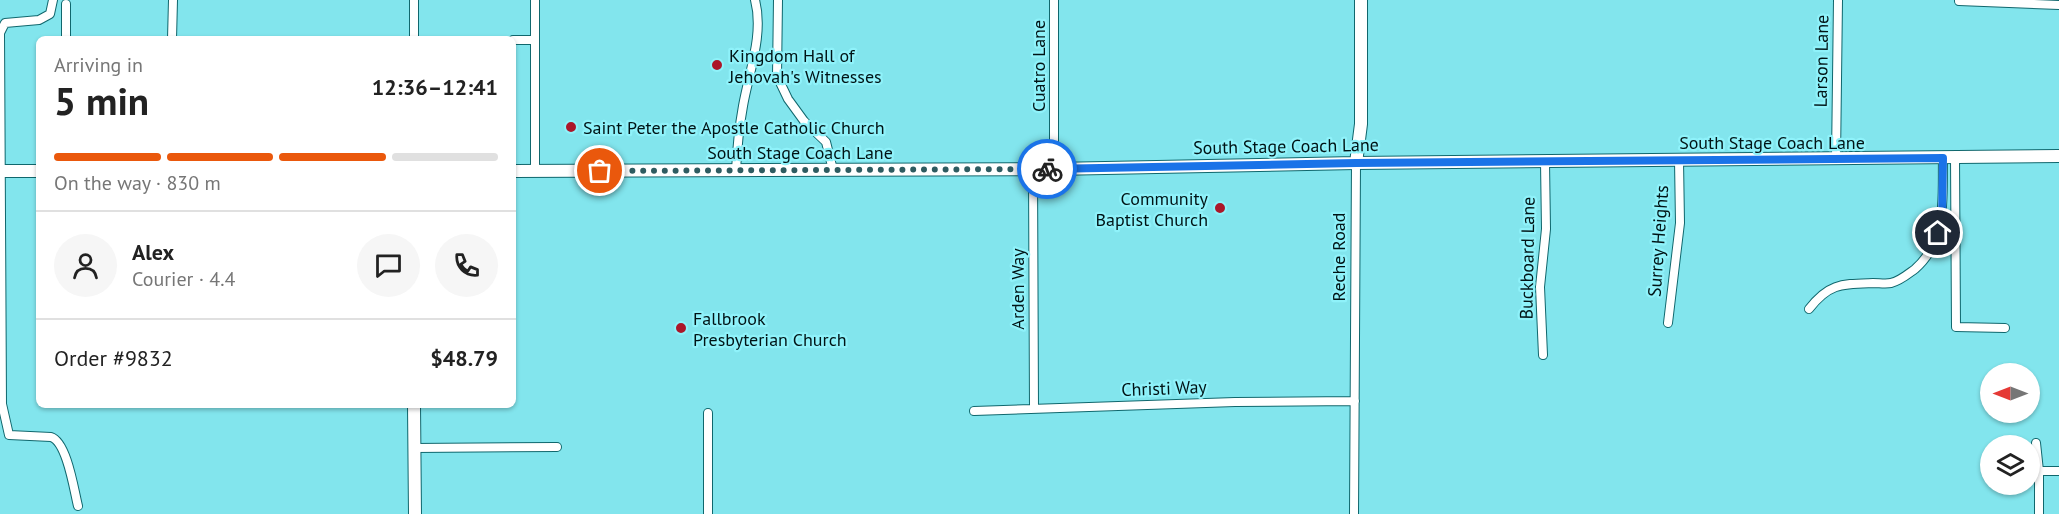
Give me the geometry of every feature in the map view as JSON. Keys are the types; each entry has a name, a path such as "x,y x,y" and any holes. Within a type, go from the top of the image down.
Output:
{"main road":[{"name":"Reche Road","path":"1356,163 1361,124 1361,0"},
{"name":"South Stage Coach Lane","path":"516,171 1054,169 1356,163 2059,156"},
{"path":"1,171 36,171"},
{"path":"414,408 415,514"}],"street":[{"path":"53,0 50,14 39,20 5,23 0,33 2,404 9,435 56,438 63,447 78,506"},
{"path":"172,0 172,36"},
{"path":"414,0 414,36"},
{"path":"535,0 535,171"},
{"path":"736,171 738,132 757,35 758,14 754,0"},
{"path":"778,0 777,76 788,99 804,121 826,142 834,170"},
{"name":"Cuatro Lane","path":"1054,0 1054,169"},
{"name":"Larson Lane","path":"1836,159 1839,0"},
{"path":"1959,2 2059,5"},
{"path":"66,4 66,36"},
{"path":"516,40 535,40"},
{"path":"1809,309 1826,290 1839,284 1892,283 1925,260 1935,245 1942,221 1949,158"},
{"path":"1949,158 1956,327 2005,328"},
{"name":"Surrey Heights","path":"1668,323 1680,223 1679,160"},
{"name":"Buckboard Lane","path":"1543,355 1540,287 1546,229 1545,162"},
{"name":"Reche Road","path":"1354,514 1356,163"},
{"name":"Arden Way","path":"1034,169 1034,409"},
{"name":"Christi Way","path":"974,411 1235,402 1356,401"},
{"path":"708,414 708,514"},
{"path":"414,448 557,447"},
{"path":"2040,471 2059,471"},
{"path":"2039,495 2039,514"}],"way so far":[{"path":"600,171 1047,169"}],"place":[{"name":"Kingdom Hall of Jehovah's Witnesses","path":"717,65"},
{"name":"Saint Peter the Apostle Catholic Church","path":"571,127"},
{"name":"Community Baptist Church","path":"1220,208"},
{"name":"Fallbrook Presbyterian Church","path":"681,328"}],"route":[{"path":"1047,169 1356,163 1943,158 1942,221 1938,233"}]}
